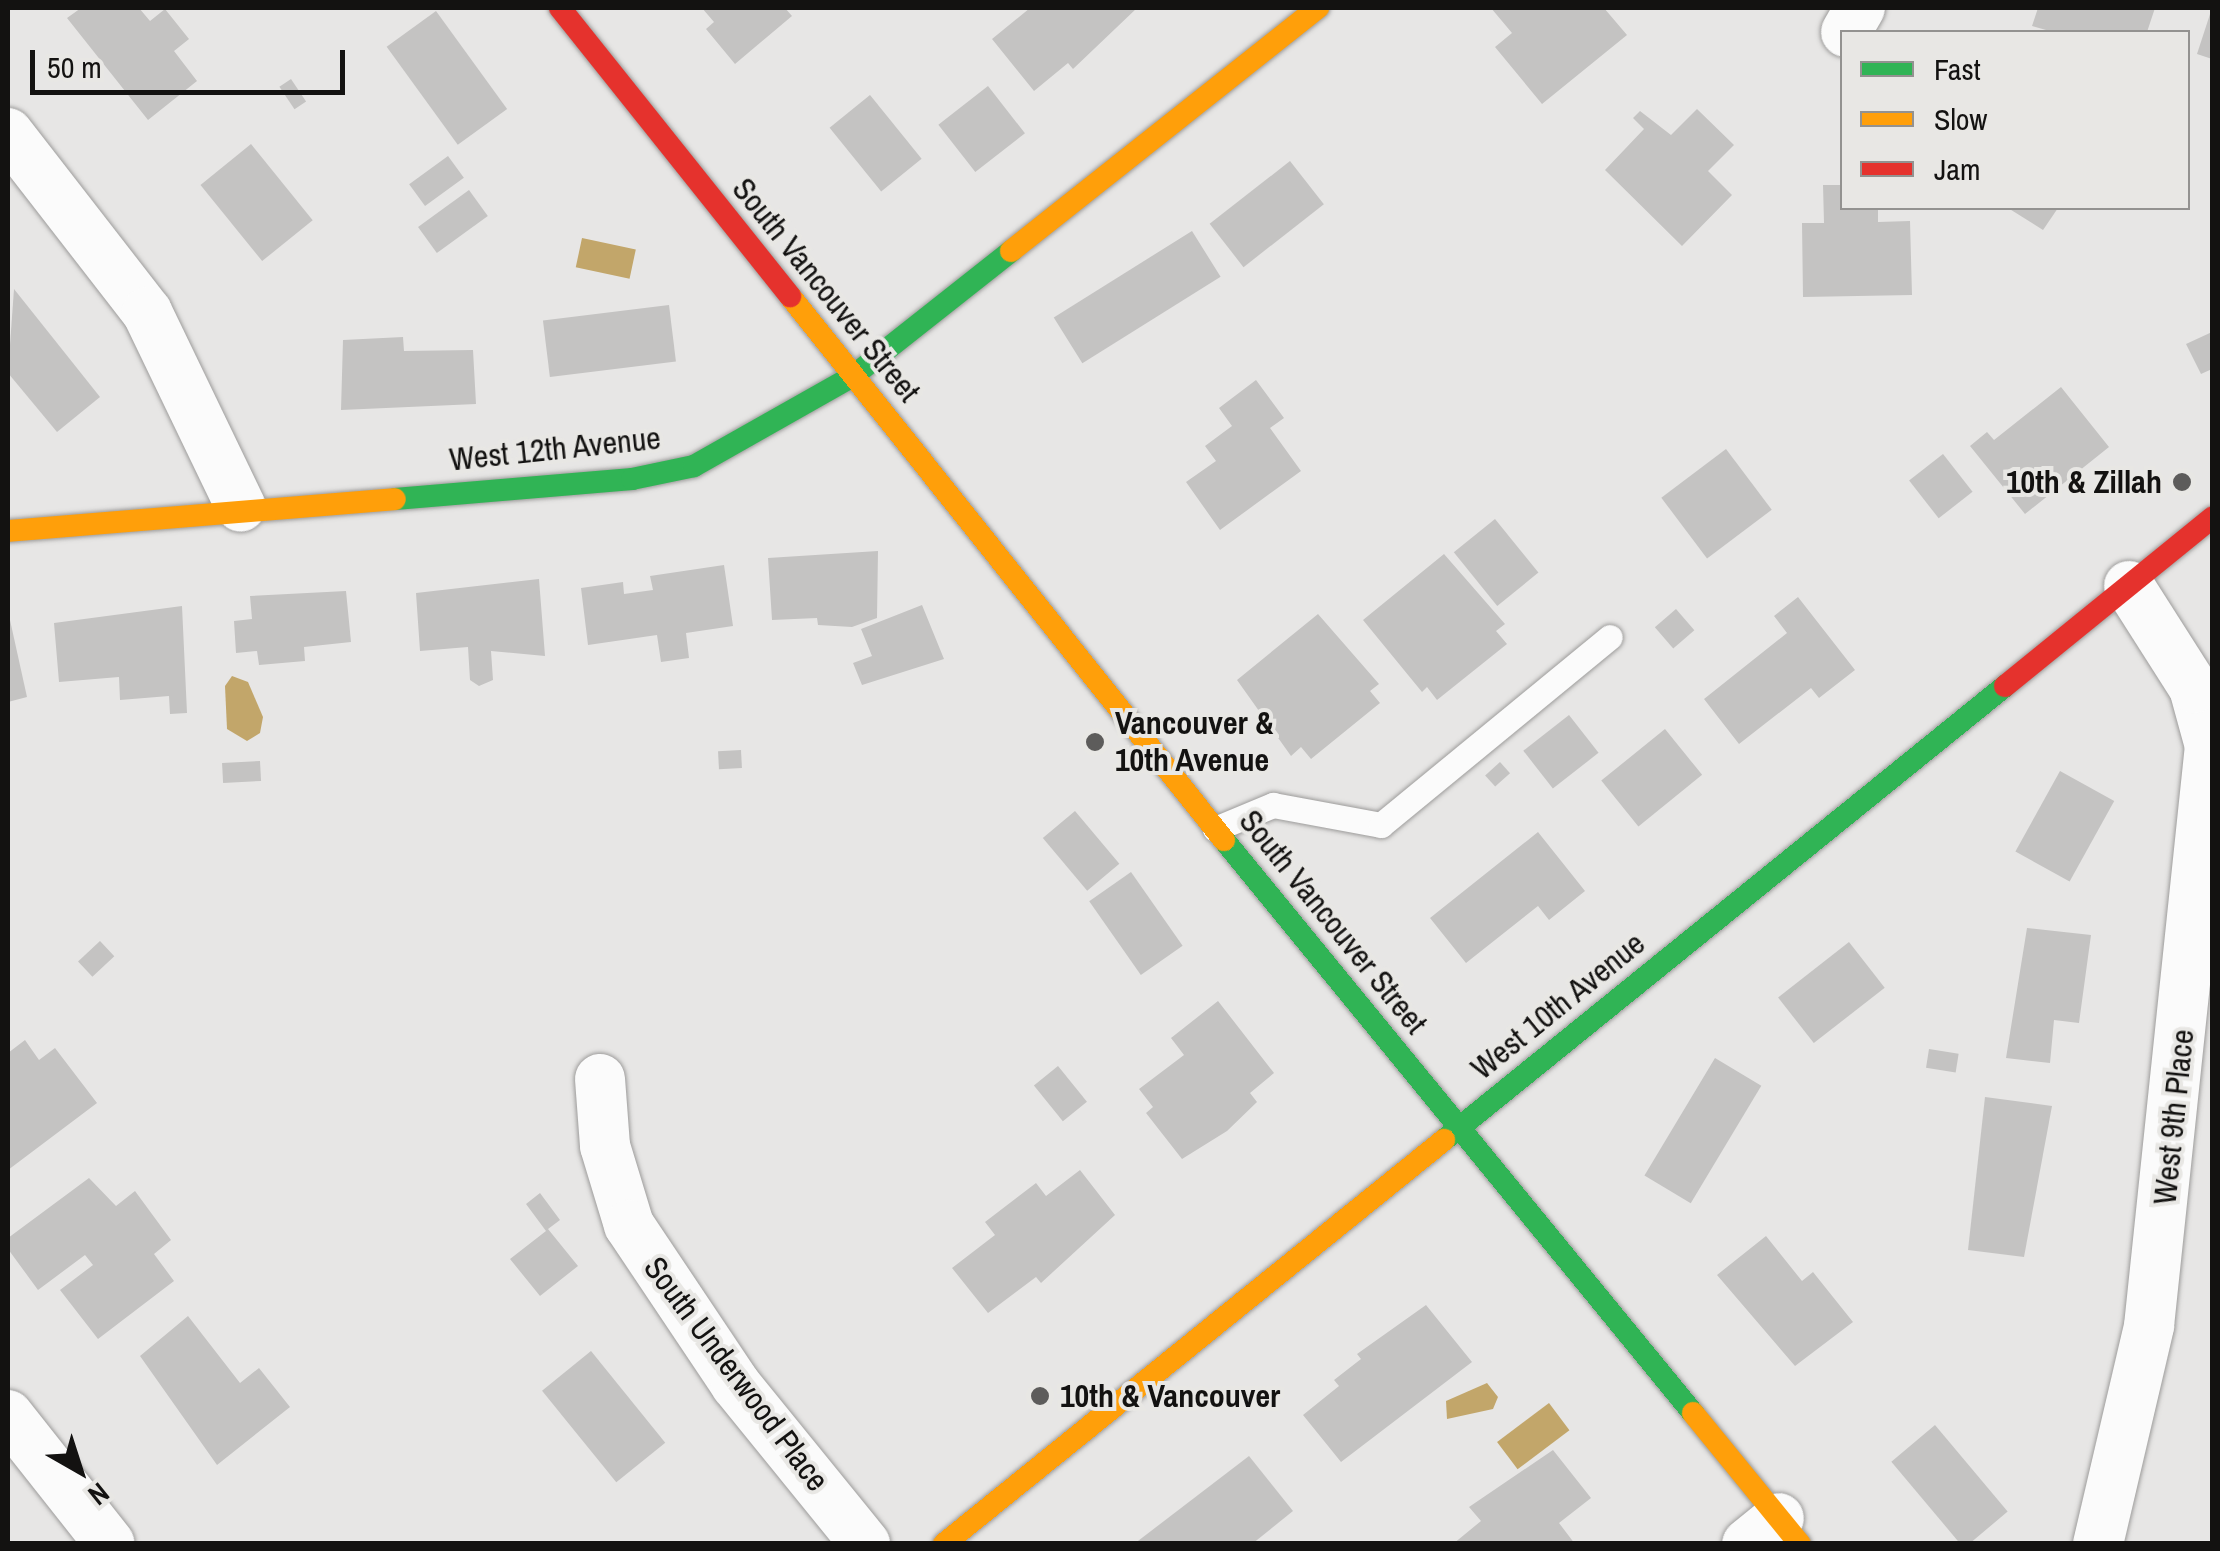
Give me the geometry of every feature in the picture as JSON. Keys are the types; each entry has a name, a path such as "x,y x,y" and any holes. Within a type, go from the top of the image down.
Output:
{"street":[{"name":"South Vancouver Street","path":"560,8 1458,1128 1775,1535"},
{"name":"West 12th Avenue","path":"8,531 241,507 668,473 742,443 853,376 1318,8"},
{"path":"1848,30 1860,8"},
{"path":"8,133 147,312 241,507"},
{"name":"West 10th Avenue","path":"944,1544 2212,518"},
{"name":"West 9th Place","path":"2098,1544 2152,1308 2210,746 2194,688 2129,586"},
{"name":"South Underwood Place","path":"600,1079 604,1146 629,1225 736,1384 865,1544"},
{"path":"8,1415 110,1544"}],"lane":[{"path":"1215,829 1273,805 1382,825 1610,636"}],"shaded area":[{"path":"582,238 636,249 630,279 576,267"},
{"path":"232,676 248,682 263,717 260,733 247,741 227,729 225,686"},
{"path":"1487,1383 1498,1397 1493,1409 1447,1419 1446,1401"},
{"path":"1549,1403 1569,1430 1518,1469 1497,1442"}],"building":[{"path":"81,8 139,8 150,21 165,9 189,39 174,51 197,81 148,120 67,18"},
{"path":"702,8 785,8 792,16 735,64 706,29 714,22"},
{"path":"1030,8 1137,8 1073,69 1068,63 1034,91 992,39"},
{"path":"1491,8 1604,8 1627,35 1542,104 1495,47 1512,33"},
{"path":"2038,8 2155,8 2148,30 2046,30 2032,26"},
{"path":"2212,8 2212,59 2197,54"},
{"path":"436,11 507,109 458,145 387,47"},
{"path":"291,79 306,101 294,109 279,87"},
{"path":"988,86 1025,133 975,172 938,125"},
{"path":"870,95 922,159 881,191 830,128"},
{"path":"1697,109 1734,145 1708,171 1732,195 1682,246 1605,170 1644,129 1633,118 1640,111 1671,135"},
{"path":"251,144 313,220 262,261 200,185"},
{"path":"448,156 464,178 425,206 409,184"},
{"path":"1290,161 1324,204 1243,267 1210,224"},
{"path":"1823,185 1840,185 1840,210 1878,210 1878,222 1910,221 1912,295 1803,297 1802,223 1824,223"},
{"path":"469,190 488,216 437,253 418,227"},
{"path":"2011,210 2057,210 2043,230"},
{"path":"1192,231 1221,277 1082,363 1054,317"},
{"path":"14,289 100,397 57,432 8,373"},
{"path":"669,305 676,362 550,377 543,320"},
{"path":"2212,332 2212,369 2201,374 2186,344"},
{"path":"403,337 404,351 473,350 476,404 341,410 343,340"},
{"path":"1256,380 1284,418 1270,428 1301,471 1220,530 1186,482 1216,461 1205,446 1232,426 1219,408"},
{"path":"2061,387 2109,447 2025,514 1970,446 1987,432 1994,440"},
{"path":"1726,449 1772,510 1707,558 1661,498"},
{"path":"1943,454 1973,492 1939,518 1909,480"},
{"path":"1495,519 1538,573 1497,606 1454,552"},
{"path":"878,551 877,618 852,627 818,625 817,618 772,620 768,558"},
{"path":"1444,554 1505,624 1496,631 1507,644 1437,700 1427,687 1422,692 1363,620"},
{"path":"724,565 733,626 686,633 689,658 661,662 657,635 588,645 581,588 623,582 624,594 653,590 650,576"},
{"path":"539,579 545,656 491,651 493,680 479,686 470,680 468,647 420,651 416,593"},
{"path":"346,591 351,642 304,647 305,661 259,665 257,651 236,653 234,621 252,619 250,596"},
{"path":"1798,597 1855,670 1819,698 1811,688 1739,744 1704,699 1787,633 1774,616"},
{"path":"922,605 944,659 862,685 853,663 872,656 861,629"},
{"path":"182,606 187,713 170,714 169,696 120,700 119,677 59,682 54,623"},
{"path":"1676,609 1694,630 1673,649 1655,627"},
{"path":"8,611 27,697 8,702"},
{"path":"1318,614 1379,684 1370,691 1380,703 1311,759 1301,747 1291,756 1237,680"},
{"path":"1569,715 1599,753 1553,789 1523,751"},
{"path":"1665,729 1702,775 1638,826 1601,781"},
{"path":"741,750 742,768 719,769 718,751"},
{"path":"260,761 261,781 223,783 222,763"},
{"path":"1500,762 1510,773 1495,787 1485,775"},
{"path":"2060,771 2114,801 2070,882 2015,851"},
{"path":"1075,811 1119,864 1087,891 1043,838"},
{"path":"1538,832 1585,891 1549,920 1538,906 1466,963 1430,918"},
{"path":"1131,872 1183,946 1141,975 1089,901"},
{"path":"2027,928 2091,935 2079,1023 2054,1020 2050,1063 2006,1058"},
{"path":"100,941 114,956 92,977 78,961"},
{"path":"1849,942 1885,988 1814,1043 1778,997"},
{"path":"1218,1001 1274,1073 1250,1093 1257,1102 1227,1131 1182,1159 1146,1113 1153,1107 1139,1089 1184,1055 1171,1038"},
{"path":"25,1040 39,1060 55,1048 97,1103 8,1170 8,1053"},
{"path":"1929,1049 1959,1054 1956,1072 1926,1068"},
{"path":"1715,1058 1761,1086 1691,1203 1644,1175"},
{"path":"1058,1066 1087,1102 1063,1121 1034,1086"},
{"path":"1985,1097 2052,1106 2024,1257 1968,1250"},
{"path":"1080,1170 1115,1215 1041,1283 1036,1277 988,1313 952,1268 995,1235 985,1222 1036,1183 1046,1196"},
{"path":"89,1178 116,1206 135,1191 171,1240 154,1254 174,1281 98,1339 60,1290 93,1265 85,1255 38,1290 8,1249 8,1238"},
{"path":"540,1193 560,1220 548,1229 578,1266 540,1296 510,1259 546,1231 526,1204"},
{"path":"1766,1236 1802,1281 1813,1272 1853,1322 1795,1366 1717,1275"},
{"path":"1426,1305 1472,1362 1341,1462 1303,1415 1339,1386 1334,1380 1361,1359 1357,1354"},
{"path":"188,1316 240,1383 259,1368 290,1407 217,1465 140,1356"},
{"path":"591,1351 665,1443 616,1482 542,1391"},
{"path":"1935,1425 2008,1512 1969,1544 1960,1544 1891,1462"},
{"path":"1553,1450 1591,1498 1559,1523 1575,1544 1453,1544 1481,1521 1469,1507"},
{"path":"1249,1456 1293,1511 1252,1544 1134,1544"}],"traffic: fast":[{"path":"395,499 632,479 694,466 853,376 1011,251"},
{"path":"1444,1140 2005,686"},
{"path":"1224,840 1693,1413"}],"traffic: slow":[{"path":"1011,251 1318,8"},
{"path":"790,296 1224,840"},
{"path":"8,531 395,499"},
{"path":"944,1544 1444,1140"},
{"path":"1693,1413 1800,1544"}],"traffic: jam":[{"path":"560,8 790,296"},
{"path":"2005,686 2212,518"}],"place":[{"name":"10th & Zillah","path":"2182,482"},
{"name":"Vancouver & 10th Avenue","path":"1095,742"},
{"name":"10th & Vancouver","path":"1040,1396"}]}
